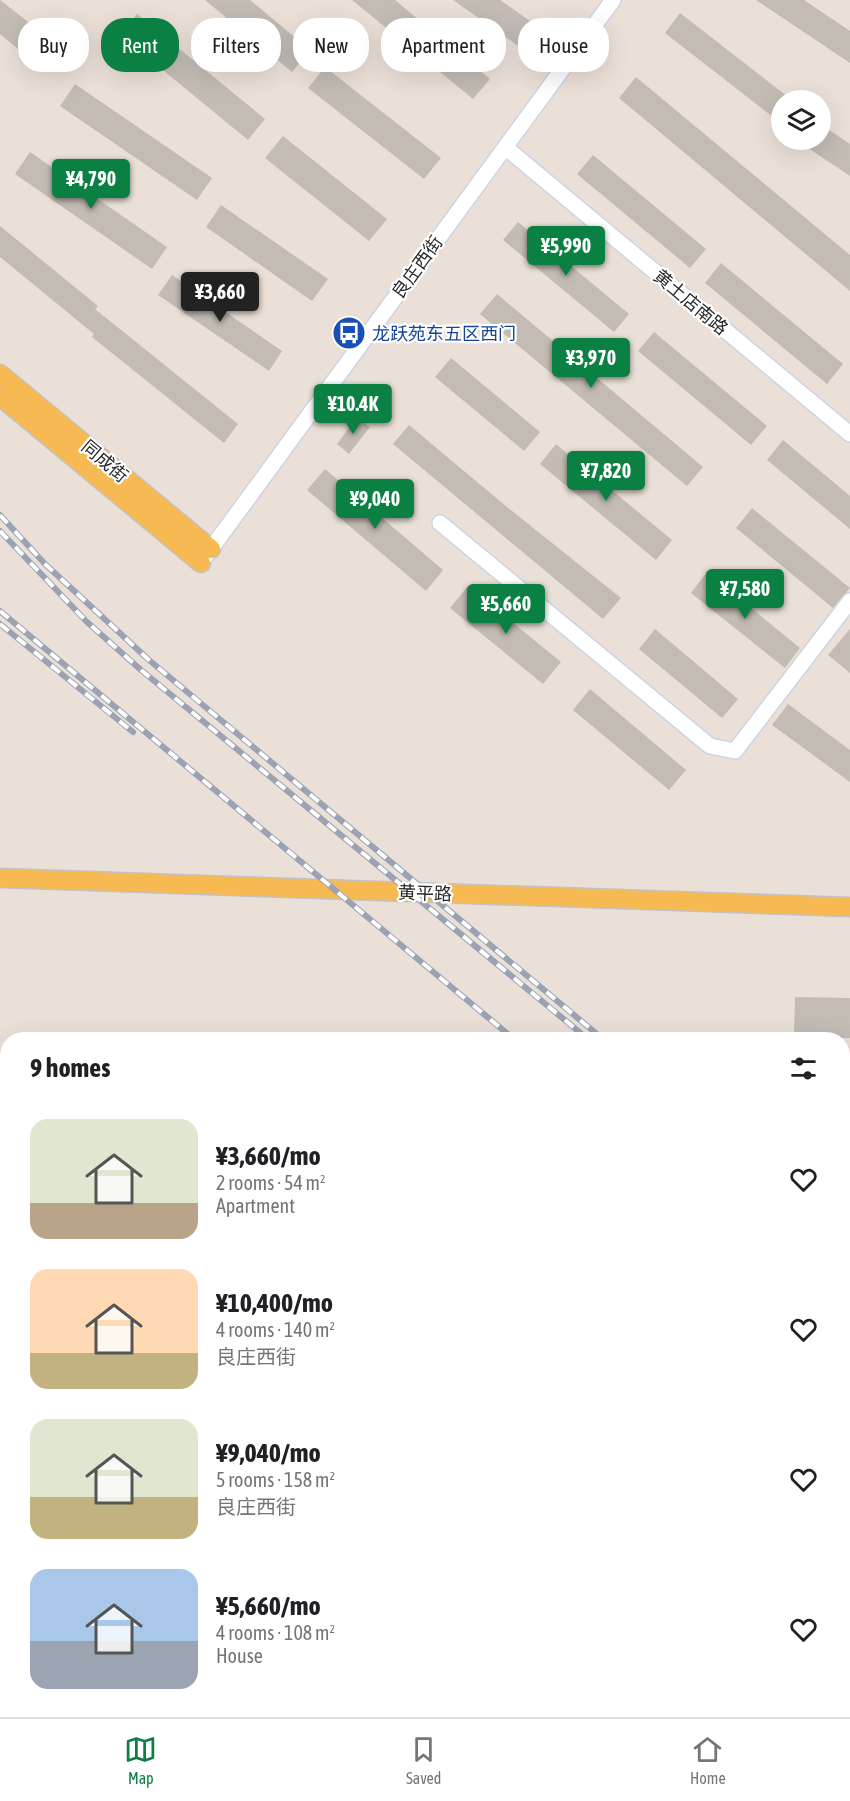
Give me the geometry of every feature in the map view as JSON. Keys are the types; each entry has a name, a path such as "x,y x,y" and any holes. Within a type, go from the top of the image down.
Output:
{"main road":[{"name":"同成街","path":"0,374 206,556"},
{"name":"同成街","path":"0,396 206,556"},
{"name":"黄平路","path":"0,878 850,907"},
{"name":"黄平路","path":"0,888 850,916"}],"street":[{"name":"良庄西街","path":"206,556 613,0"},
{"name":"黄土店南路","path":"505,147 850,435"},
{"path":"440,523 710,746 735,751 850,601"}],"building":[{"path":"0,0 23,18 18,18 18,49 0,34"},
{"path":"205,0 250,0 272,18 227,18"},
{"path":"352,0 395,0 417,18 381,18 381,24"},
{"path":"453,0 500,0 526,18 518,18 518,46 506,37 506,18 479,18"},
{"path":"756,0 804,0 850,31 850,63"},
{"path":"680,13 779,90 771,90 771,115 665,33"},
{"path":"281,26 293,36 292,72 281,63"},
{"path":"179,48 191,58 191,72 208,72 265,119 248,140 165,72 179,72"},
{"path":"321,72 331,72 441,158 424,179 308,88"},
{"path":"440,72 482,72 490,79 473,99"},
{"path":"636,77 850,255 850,291 619,98"},
{"path":"75,84 212,178 197,200 60,106"},
{"path":"831,131 850,144 850,176 811,150 831,150"},
{"path":"283,136 387,219 369,241 265,158"},
{"path":"30,152 167,247 152,269 15,174"},
{"path":"593,155 706,249 690,268 577,174"},
{"path":"221,205 328,279 312,301 206,227"},
{"path":"518,222 629,314 614,332 503,240"},
{"path":"0,226 98,306 95,309 238,424 224,443 92,337 94,334 0,257"},
{"path":"721,263 843,364 827,384 705,283"},
{"path":"172,275 282,351 269,371 158,295"},
{"path":"497,294 703,467 687,486 480,314"},
{"path":"654,332 767,426 751,445 638,351"},
{"path":"451,358 540,432 524,451 435,377"},
{"path":"357,417 370,427 349,454 337,444"},
{"path":"409,425 621,598 603,619 393,444"},
{"path":"783,440 850,496 850,529 767,460"},
{"path":"556,444 672,540 656,560 540,464"},
{"path":"325,469 443,570 426,591 307,490"},
{"path":"752,508 850,588 833,608 736,528"},
{"path":"707,572 800,648 785,668 691,593"},
{"path":"468,586 561,662 543,684 450,608"},
{"path":"655,629 738,699 722,718 639,649"},
{"path":"850,629 850,673 828,655"},
{"path":"590,689 686,770 669,790 573,710"},
{"path":"788,704 850,750 850,782 772,725"},
{"path":"795,997 850,998 850,1032 794,1032"}],"railway":[{"path":"0,515 45,564 149,660 594,1032"},
{"path":"0,531 87,622 141,670 579,1032"},
{"path":"0,611 505,1032"},
{"path":"0,624 133,732"}],"place":[{"name":"龙跃苑东五区西门","path":"349,333"}]}
